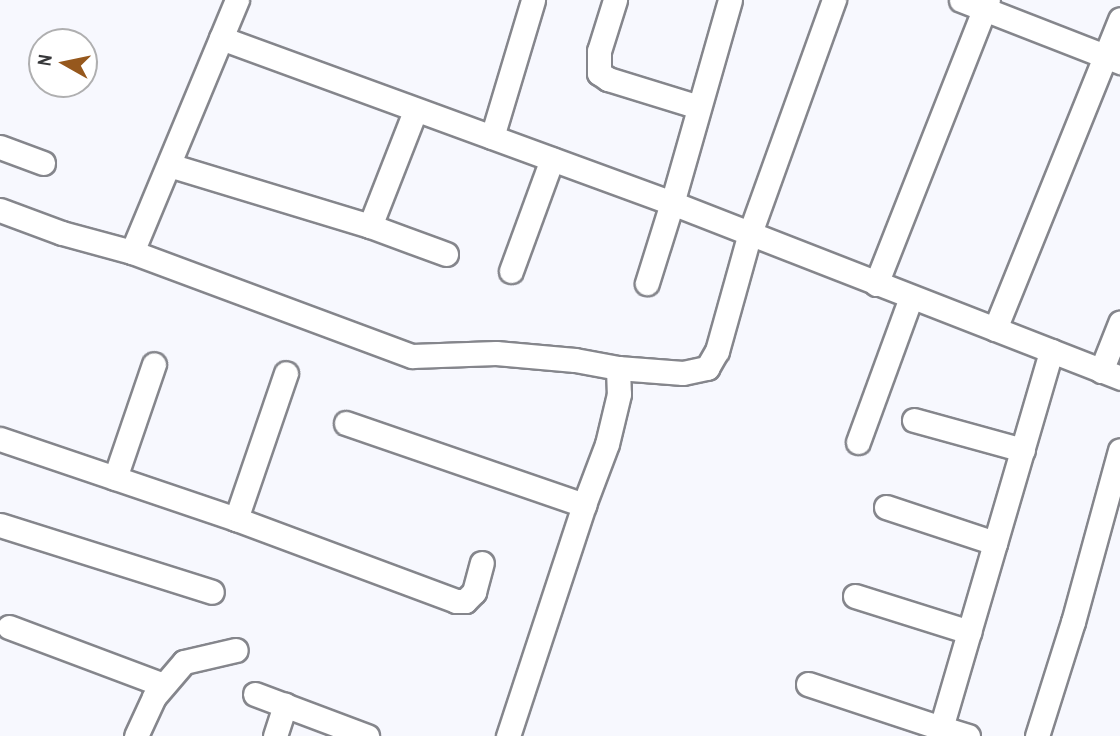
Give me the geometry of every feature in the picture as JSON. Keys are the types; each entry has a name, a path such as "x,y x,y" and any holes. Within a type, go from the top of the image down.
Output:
{"street":[{"path":"132,252 236,0"},
{"path":"492,137 533,0"},
{"path":"615,0 599,51 599,72 608,79 699,107"},
{"path":"647,283 730,0"},
{"path":"0,210 62,233 132,252 412,356 496,353 683,373 707,368 717,351 750,233 834,0"},
{"path":"961,0 986,5 1112,59"},
{"path":"876,284 986,5"},
{"path":"995,329 1112,59 1120,19"},
{"path":"222,38 672,203 1110,374 1120,323"},
{"path":"370,226 415,111"},
{"path":"0,147 43,163"},
{"path":"512,271 552,159"},
{"path":"169,165 370,226 446,254"},
{"path":"858,442 911,297"},
{"path":"941,728 1051,351"},
{"path":"115,478 154,364"},
{"path":"508,736 584,505 607,444 619,394 618,368"},
{"path":"236,519 286,373"},
{"path":"914,420 1023,450"},
{"path":"346,423 584,505"},
{"path":"0,439 236,519 341,561 456,601 465,601 474,592 482,564"},
{"path":"1037,736 1073,622 1120,450"},
{"path":"886,507 995,543"},
{"path":"0,525 212,592"},
{"path":"855,596 969,632"},
{"path":"9,626 163,685"},
{"path":"136,736 163,685 184,662 236,650"},
{"path":"808,684 968,736"},
{"path":"256,694 367,736"},
{"path":"275,736 285,705"}]}
